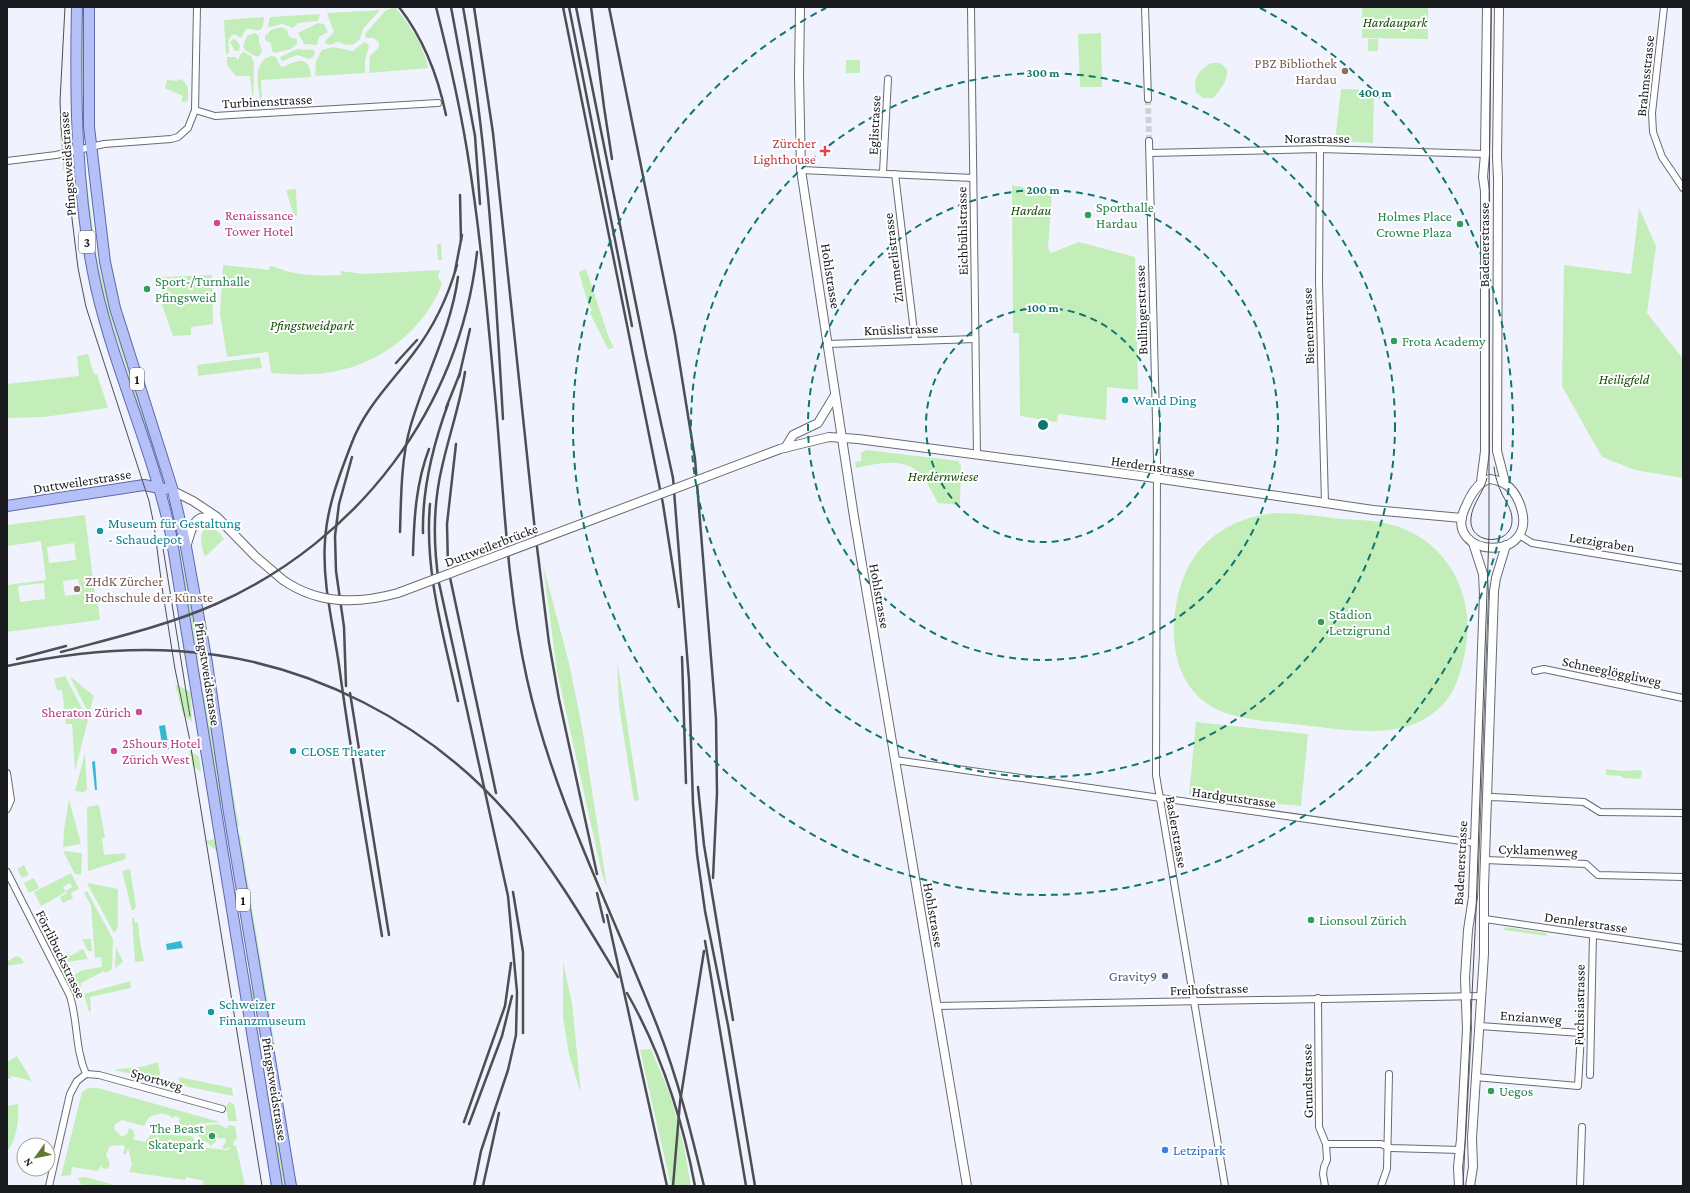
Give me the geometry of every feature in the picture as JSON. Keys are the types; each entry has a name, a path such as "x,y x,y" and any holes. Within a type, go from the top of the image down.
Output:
{"main road":[{"name":"Pfingstweidstrasse","path":"77,7 76,121 88,246 96,288 160,488 171,535 277,1186"},
{"name":"Pfingstweidstrasse","path":"88,7 89,126 104,262 109,287 173,491 186,547 207,663 228,805 291,1186"},
{"name":"Duttweilerstrasse","path":"7,506 144,485 173,491"}],"street":[{"path":"7,161 78,151 110,143 178,137 188,128 195,110 197,7"},
{"name":"Hohlstrasse","path":"800,7 799,105 801,170 841,438 967,1186"},
{"name":"Eichbühlstrasse","path":"971,7 977,454"},
{"path":"1145,7 1148,99"},
{"name":"Badenerstrasse","path":"1459,1186 1458,1167 1467,1029 1465,996 1468,930 1473,897 1484,582 1473,543 1464,533 1462,518 1464,508 1481,482 1485,451 1485,191 1483,177 1485,154 1487,7"},
{"name":"Badenerstrasse","path":"1499,7 1496,157 1498,178 1497,451 1505,482 1512,489 1523,513 1524,525 1519,535"},
{"name":"Brahmsstrasse","path":"1664,7 1652,113 1653,132 1662,157 1683,188"},
{"name":"Eglistrasse","path":"883,172 888,79"},
{"name":"Turbinenstrasse","path":"195,110 215,116 438,103"},
{"name":"Bullingerstrasse","path":"1149,141 1156,479"},
{"name":"Norastrasse","path":"1150,153 1320,149 1485,154"},
{"name":"Bienenstrasse","path":"1320,149 1319,282 1325,503"},
{"name":"Eglistrasse","path":"801,170 883,172 973,178"},
{"name":"Zimmerlistrasse","path":"895,174 915,340"},
{"name":"Knüslistrasse","path":"828,344 975,339"},
{"path":"782,448 793,435 818,423 835,395"},
{"name":"Duttweilerbrücke","path":"173,491 208,510 231,530 267,568 296,589 324,598 353,601 368,600 417,587 782,448 829,438 841,438"},
{"name":"Herdernstrasse","path":"841,438 977,454 1373,510 1462,518"},
{"name":"Baslerstrasse","path":"1156,479 1156,774 1225,1186"},
{"path":"1481,482 1490,479 1505,482"},
{"path":"186,547 191,527 199,520 208,518 218,520 231,530"},
{"path":"1473,543 1489,549 1506,545 1519,535"},
{"name":"Letzigraben","path":"1519,535 1532,543 1683,568"},
{"name":"Badenerstrasse","path":"1470,1186 1473,1167 1472,1146 1475,1077 1482,996 1494,591 1496,578 1506,545"},
{"name":"Schneeglöggliweg","path":"1535,670 1544,669 1683,698"},
{"name":"Hardgutstrasse","path":"895,760 1475,843"},
{"path":"7,773 11,800 7,809"},
{"path":"1487,798 1493,797 1576,801 1584,802 1600,812 1683,813"},
{"name":"Cyklamenweg","path":"1485,860 1586,864 1598,875 1683,877"},
{"name":"Förrlibuckstrasse","path":"7,872 70,996 74,1010 78,1052 86,1074"},
{"name":"Dennlerstrasse","path":"1485,919 1683,948"},
{"name":"Fuchsiastrasse","path":"1590,1075 1593,935"},
{"name":"Freihofstrasse","path":"936,1006 1482,996"},
{"name":"Grundstrasse","path":"1318,998 1320,1127 1326,1144 1327,1160 1323,1174 1325,1186"},
{"name":"Enzianweg","path":"1475,1077 1578,1086 1581,1033 1480,1026"},
{"path":"49,1186 70,1094 77,1081 86,1074"},
{"name":"Sportweg","path":"86,1074 99,1075 222,1109"},
{"path":"1381,1186 1387,1169 1389,1074"},
{"path":"1580,1186 1582,1127"},
{"path":"1326,1144 1382,1144 1388,1147 1460,1150"}],"green space":[{"path":"80,7 85,7 85,124 84,124"},
{"name":"Hardaupark","path":"1362,7 1428,7 1428,39 1362,38"},
{"path":"396,8 416,36 424,52 428,68 369,73 370,56 379,47 379,43 374,38 366,38 365,34 385,11"},
{"path":"380,10 363,29 360,39 354,44 346,45 338,42 329,45 326,44 325,41 334,32 327,13"},
{"path":"320,14 318,21 298,23 293,28 282,24 270,27 268,26 270,17"},
{"path":"264,17 261,29 246,29 241,38 234,34 231,36 228,42 229,52 226,55 224,20"},
{"path":"318,23 324,24 328,32 319,37 317,45 304,44 298,33"},
{"path":"281,27 287,30 289,37 297,39 297,44 291,49 274,53 272,51 271,43 265,40 265,36 271,30"},
{"path":"255,33 259,36 259,42 262,50 260,55 257,57 245,50 243,46 247,36"},
{"path":"1101,33 1102,87 1080,87 1078,34"},
{"path":"233,39 240,45 239,51 235,51 230,42"},
{"path":"1368,39 1378,39 1378,51 1368,51"},
{"path":"364,42 367,43 369,47 365,60 365,73 315,76 316,61 322,50 333,47 353,51"},
{"path":"298,49 312,49 315,52 313,57 309,59 297,55 283,61 280,59 281,56"},
{"path":"243,52 251,56 254,63 253,101 250,76 236,76 227,65 227,57 236,57 238,60"},
{"path":"271,56 276,57 280,66 283,67 297,61 305,62 308,64 310,69 311,77 261,80 262,101 260,100 258,88 259,69 261,63"},
{"path":"846,60 860,60 860,73 846,73"},
{"path":"1212,63 1220,63 1227,69 1225,81 1213,98 1203,98 1196,92 1196,78 1204,67"},
{"path":"178,79 182,80 187,86 188,100 186,102 181,101 183,96 165,88 167,80 177,81"},
{"path":"1341,89 1374,90 1373,143 1335,141"},
{"path":"60,134 69,134 68,141 61,149"},
{"path":"62,161 74,161 75,168 63,170"},
{"path":"83,178 86,178 98,265 155,448 152,449 98,279"},
{"name":"Hardau","path":"1012,185 1052,193 1048,248 1051,253 1079,242 1135,257 1138,390 1107,387 1106,420 1058,414 1057,422 1020,416 1019,333 1013,333"},
{"path":"296,189 297,216 294,216 286,190"},
{"name":"Heiligfeld","path":"1639,208 1656,246 1647,313 1683,359 1683,478 1635,470 1602,457 1562,386 1564,265 1631,274"},
{"path":"437,244 441,244 442,260 438,260"},
{"name":"Pfingstweidpark","path":"223,265 269,270 270,266 272,266 298,274 315,275 341,275 341,271 363,274 440,270 438,277 442,284 433,303 421,320 406,336 372,359 353,367 332,372 311,374 271,373 268,352 227,357 220,314"},
{"path":"586,269 609,338 614,348 608,349 590,313 592,310 588,304 579,272"},
{"path":"212,275 213,324 191,327 191,335 173,336 162,305 162,277"},
{"path":"88,354 94,374 97,374 108,408 44,417 7,418 7,384 79,376 77,356"},
{"path":"260,357 262,368 198,376 197,365"},
{"name":"Herdernwiese","path":"867,450 958,461 961,466 960,505 938,503 924,478 910,466 884,463 856,468 855,462 861,461 861,453"},
{"name":"Stadion Letzigrund","path":"1274,513 1386,523 1410,531 1426,541 1439,553 1450,567 1459,583 1467,618 1467,637 1459,677 1450,695 1437,710 1428,717 1412,725 1398,729 1368,731 1338,729 1235,716 1211,706 1195,693 1180,667 1175,647 1174,627 1176,604 1181,583 1189,565 1200,549 1214,536 1231,525 1251,518"},
{"path":"85,515 96,604 98,605 100,620 7,632 7,585 46,580 41,541 7,546 7,525","holes":["74,543 76,560 49,563 47,547","78,579 81,594 65,596 63,581","44,583 45,599 20,602 18,586"]},
{"path":"175,523 201,660 198,661 173,524"},
{"path":"205,527 211,527 220,533 224,539 205,557 201,538"},
{"path":"543,565 569,663 582,727 607,887 602,874 557,671"},
{"path":"617,659 639,800 634,801 619,706"},
{"path":"65,676 88,720 75,771 72,724 66,724 62,690 57,690 54,679"},
{"path":"71,677 94,696 89,714 71,679"},
{"path":"175,684 191,692 192,722 183,715"},
{"path":"203,695 206,696 224,802 220,804 218,803 202,702"},
{"path":"1196,722 1308,734 1301,806 1189,795"},
{"path":"189,750 199,757 201,772 192,765"},
{"path":"85,753 87,790 83,792 75,791"},
{"path":"228,763 239,826 235,826 228,778"},
{"path":"1606,769 1624,771 1641,770 1642,774 1640,779 1623,778 1621,776 1606,775"},
{"path":"69,800 81,844 63,847 64,829"},
{"path":"99,805 105,838 102,838 104,855 125,853 126,859 88,871 87,807"},
{"path":"240,835 275,1047 272,1048 237,836"},
{"path":"224,838 226,838 249,980 256,1002 264,1049 262,1050 255,1006 247,983"},
{"path":"216,839 218,852 204,841"},
{"path":"63,851 82,853 81,875 75,874"},
{"path":"24,865 29,875 22,878 17,869"},
{"path":"130,869 136,907 132,911 122,871"},
{"path":"71,873 79,889 71,893 73,898 63,903 60,897 67,893 66,891 72,887 70,883 63,887 66,892 41,906 34,892"},
{"path":"34,878 39,888 29,893 24,883"},
{"path":"87,883 118,889 118,927 114,933"},
{"path":"87,891 113,939 112,969 106,973 104,971 81,983 81,987 77,986 72,976 83,970 102,967 101,957 95,958 91,905 84,893"},
{"path":"132,918 134,918 135,923 138,923 144,961 135,962"},
{"path":"1505,927 1547,933 1547,936 1504,930"},
{"path":"82,939 91,939 92,951 88,951"},
{"path":"116,947 123,962 115,968"},
{"path":"83,949 88,959 66,962 62,956 67,952 70,956"},
{"path":"16,956 21,958 24,963 7,966 7,959 8,961"},
{"path":"563,962 572,1003 581,1094 569,1055 563,1017"},
{"path":"130,981 131,988 90,997 91,1011 89,1012 84,994"},
{"path":"651,1049 671,1097 684,1147 691,1186 671,1186 640,1050"},
{"path":"17,1056 32,1081 11,1076 11,1079 7,1078 7,1062"},
{"path":"158,1062 161,1080 113,1070 145,1066"},
{"path":"179,1077 232,1088 233,1096 180,1085"},
{"path":"88,1088 98,1088 220,1122 197,1124 193,1130 193,1133 191,1134 177,1133 174,1130 178,1126 180,1118 175,1116 173,1118 164,1114 159,1114 149,1117 144,1126 122,1120 115,1124 114,1129 122,1137 128,1133 129,1128 133,1130 135,1135 133,1139 145,1142 154,1130 171,1135 192,1136 198,1147 227,1150 232,1147 224,1149 222,1147 226,1142 225,1137 222,1139 216,1137 216,1141 211,1146 201,1140 195,1129 211,1124 223,1126 226,1129 229,1125 235,1126 237,1138 234,1141 233,1146 236,1145 245,1186 202,1186 204,1181 186,1177 185,1180 129,1172 132,1164 128,1148 126,1154 123,1154 125,1147 123,1145 110,1146 106,1155 110,1163 108,1169 102,1168 102,1164 98,1171 72,1167 71,1175 61,1176 82,1092"},
{"path":"272,1095 286,1186 280,1186 269,1108 270,1096"},
{"path":"229,1102 234,1104 237,1121 228,1121 226,1106"},
{"path":"18,1104 18,1121 15,1136 13,1142 7,1150 7,1106"},
{"path":"85,1177 111,1184 112,1186 82,1186 78,1178"}],"water":[{"path":"165,725 169,749 163,750 159,726"},
{"path":"95,761 97,790 95,790 92,762"},
{"path":"181,941 183,948 167,950 166,944"}],"tunnel":[{"path":"1148,99 1149,141"}],"tram line":[{"path":"65,7 60,101 61,128 78,268 86,307 149,501 154,525 175,669 189,736 262,1186"},
{"path":"1463,1186 1476,911 1489,534 1489,210 1491,7"},
{"path":"1487,478 1471,518 1472,527 1476,534 1491,540 1506,535 1510,528 1512,519 1510,509 1498,484 1494,467"},
{"path":"163,548 190,716"}],"railway":[{"path":"399,7 415,31 428,58 439,86 446,115"},
{"path":"436,7 449,60 467,150 476,214 484,278 507,543 515,611 527,679 539,724 568,812 641,985 672,1067 684,1106 704,1186"},
{"path":"451,7 475,136 480,204"},
{"path":"463,7 472,58 485,161 503,419"},
{"path":"474,7 493,133 535,531 549,643 559,699 597,874"},
{"path":"563,7 663,504 679,607"},
{"path":"569,7 632,326"},
{"path":"576,7 647,359 673,478 689,680 693,804 697,854 705,911 728,1025 755,1186"},
{"path":"591,7 612,159"},
{"path":"609,7 675,335 695,459 716,719 717,793 713,878"},
{"path":"460,195 461,241"},
{"path":"455,271 462,235"},
{"path":"61,652 159,625 216,604 267,577 314,544 357,506 393,463 424,415 449,364 467,309 477,252"},
{"path":"382,936 329,603 324,556 326,528 334,492 356,432 370,408 427,334 449,289 457,265"},
{"path":"400,532 402,480 407,440 416,409 450,316 458,277"},
{"path":"459,377 470,329"},
{"path":"396,363 417,340"},
{"path":"465,372 439,481 435,525 436,554 439,583 508,896 517,992 516,1035 508,1070 481,1151 474,1186"},
{"path":"446,408 460,373"},
{"path":"423,533 424,500 433,451 448,404"},
{"path":"456,444 447,524 448,568 496,793"},
{"path":"413,555 416,501 421,475 429,449"},
{"path":"346,686 344,627 336,571 335,536 339,504 352,457"},
{"path":"430,504 430,554 436,603 458,701"},
{"path":"17,659 66,646"},
{"path":"7,666 92,652 135,650 178,651 226,657 273,667 319,682 363,702 405,726 445,754 481,786 514,821 556,877 618,977"},
{"path":"682,657 686,783"},
{"path":"350,693 389,935"},
{"path":"698,787 704,845 733,1020"},
{"path":"513,892 523,952 523,1033"},
{"path":"597,893 604,922"},
{"path":"607,915 667,1186"},
{"path":"705,941 746,1186"},
{"path":"673,1186 680,1102 704,951"},
{"path":"464,1122 505,1006 511,963"},
{"path":"627,993 651,1039 669,1086 684,1135 695,1186"},
{"path":"469,1124 502,1036 512,996"},
{"path":"483,1186 499,1113"}],"place":[{"name":"PBZ Bibliothek Hardau","path":"1345,71"},
{"name":"Zürcher Lighthouse","path":"825,151"},
{"name":"Sporthalle Hardau","path":"1088,215"},
{"name":"Renaissance Tower Hotel","path":"217,223"},
{"name":"Holmes Place Crowne Plaza","path":"1460,224"},
{"name":"Sport-/Turnhalle Pfingsweid","path":"147,289"},
{"name":"Frota Academy","path":"1394,341"},
{"name":"Wand Ding","path":"1125,400"},
{"name":"Museum für Gestaltung - Schaudepot","path":"100,531"},
{"name":"ZHdK Zürcher Hochschule der Künste","path":"77,589"},
{"name":"Stadion Letzigrund","path":"1321,622"},
{"name":"Sheraton Zürich","path":"139,712"},
{"name":"25hours Hotel Zürich West","path":"114,751"},
{"name":"CLOSE Theater","path":"293,751"},
{"name":"Lionsoul Zürich","path":"1311,920"},
{"name":"Gravity9","path":"1165,976"},
{"name":"Schweizer Finanzmuseum","path":"211,1012"},
{"name":"Uegos","path":"1491,1091"},
{"name":"The Beast Skatepark","path":"212,1136"},
{"name":"Letzipark","path":"1165,1150"}]}
